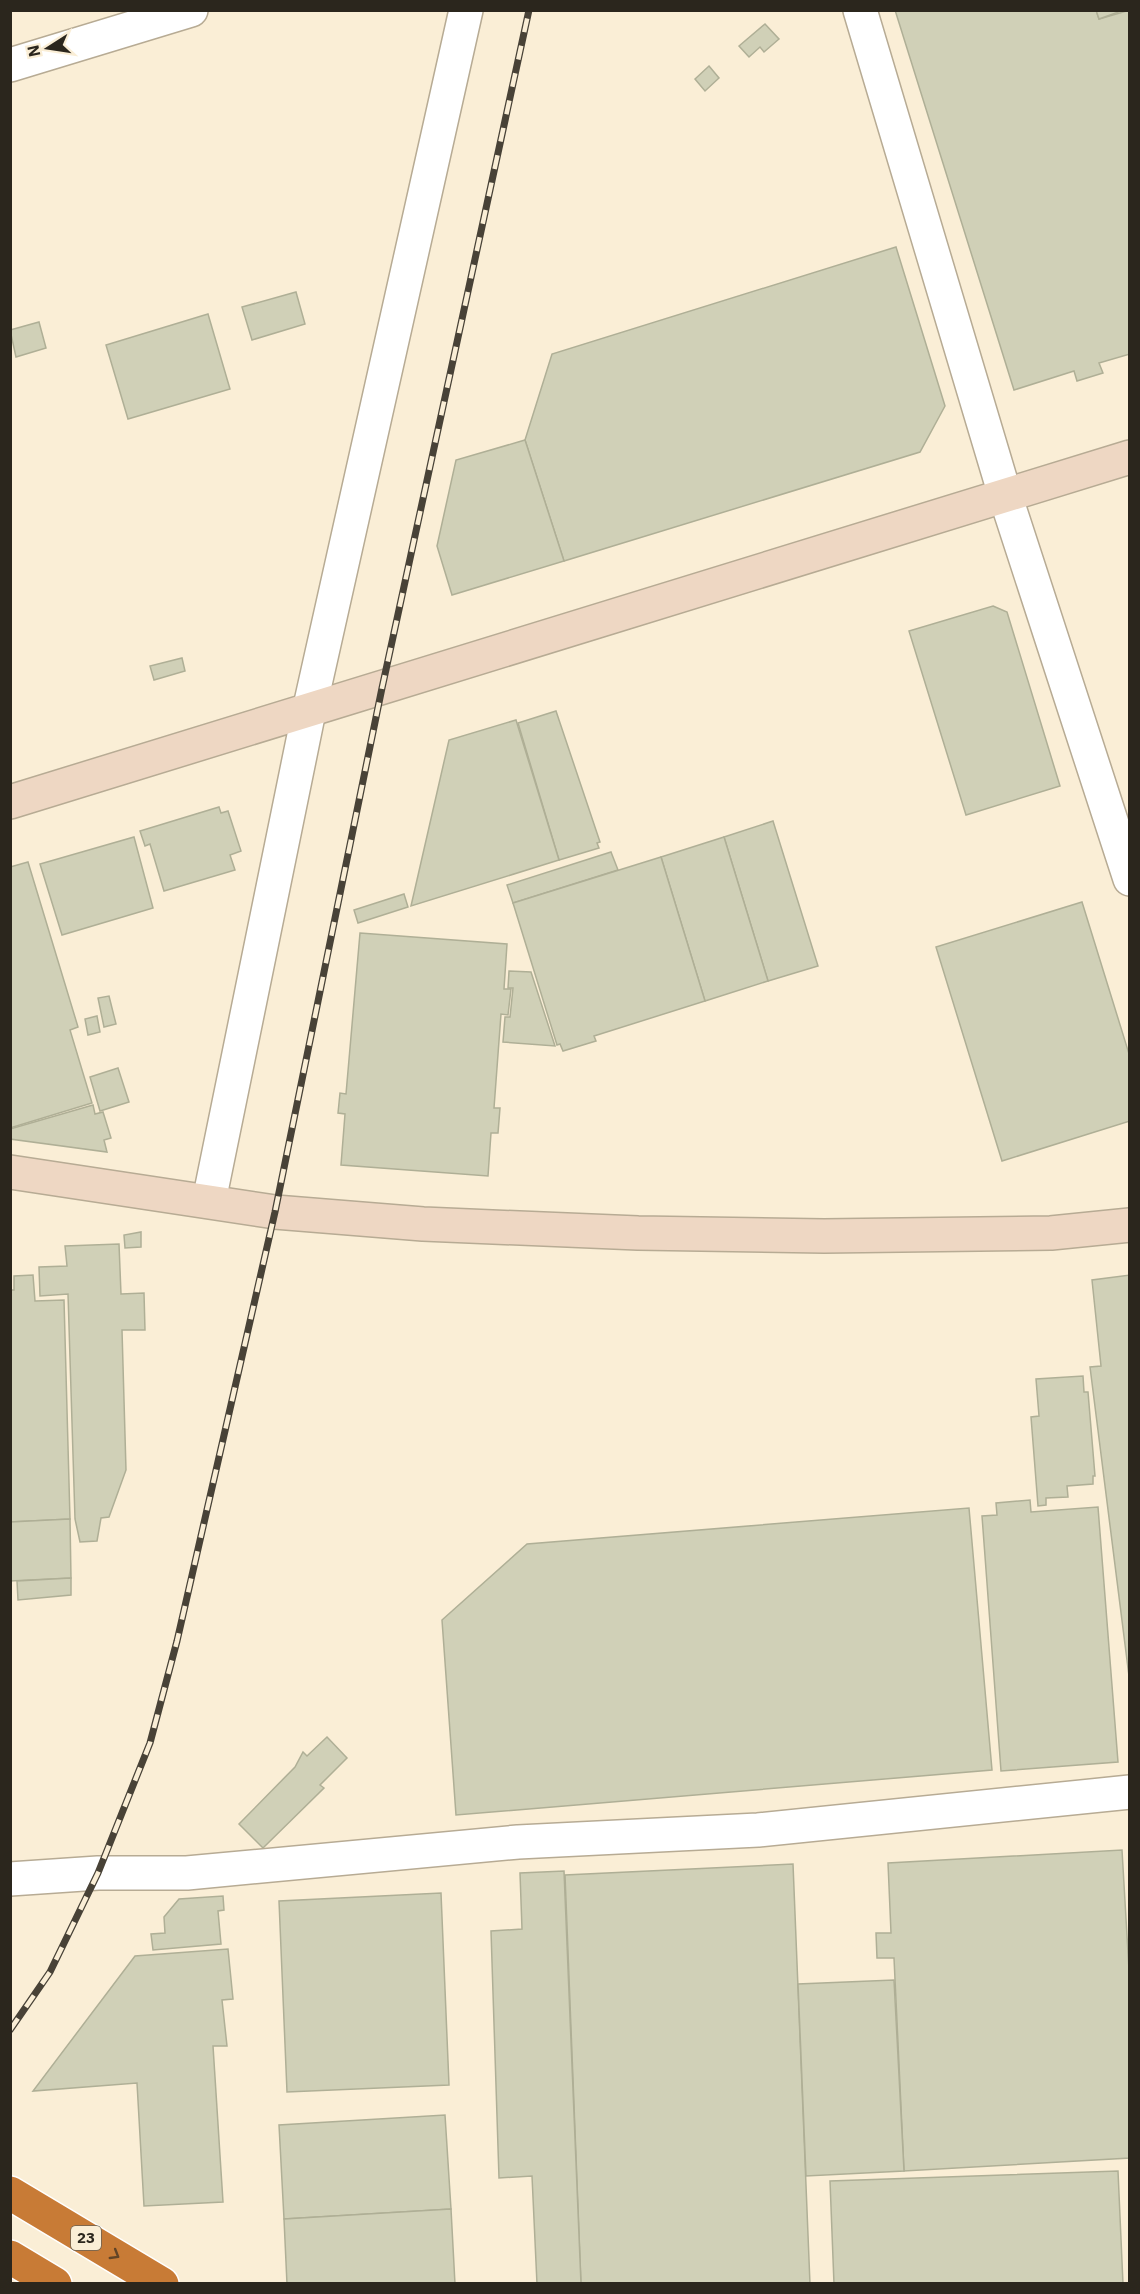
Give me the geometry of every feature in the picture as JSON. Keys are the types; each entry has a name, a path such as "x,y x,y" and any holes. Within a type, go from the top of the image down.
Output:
{"highway":[{"name":"23","path":"10,2193 162,2283"},
{"path":"10,2257 55,2283"}],"street":[{"path":"10,65 191,10"},
{"path":"209,1201 309,711 466,10"},
{"path":"860,10 1005,495 1123,833 1130,879"},
{"path":"10,802 1130,457"},
{"path":"10,1172 275,1212 423,1224 638,1233 824,1236 1051,1233 1130,1225"},
{"path":"10,1879 98,1873 187,1873 518,1842 758,1830 1130,1792"}],"building":[{"path":"895,10 1096,10 1099,19 1130,10 1130,354 1099,363 1103,373 1077,381 1074,371 1014,390"},
{"path":"1096,10 1124,10 1099,19"},
{"path":"765,24 779,39 764,52 760,47 749,57 739,46"},
{"path":"709,66 719,78 705,91 695,79"},
{"path":"896,247 945,406 920,452 564,561 525,440 552,354"},
{"path":"296,292 305,324 252,340 242,307"},
{"path":"208,314 230,389 128,419 106,345"},
{"path":"39,322 46,348 16,357 10,330"},
{"path":"525,440 564,561 452,595 437,546 456,460"},
{"path":"993,606 1007,612 1060,786 966,815 909,631"},
{"path":"182,658 185,671 154,680 150,666"},
{"path":"556,711 600,842 597,843 599,848 559,860 518,723"},
{"path":"516,720 559,860 411,906 449,740"},
{"path":"219,807 221,813 228,811 241,851 230,855 235,870 164,891 150,844 145,846 140,831"},
{"path":"773,821 818,966 768,981 724,837"},
{"path":"134,837 153,908 62,935 40,864"},
{"path":"724,837 768,981 705,1001 661,857"},
{"path":"611,852 618,870 513,903 507,885"},
{"path":"661,857 705,1001 594,1036 596,1041 563,1051 560,1044 557,1045 513,903"},
{"path":"28,862 78,1027 70,1030 92,1103 10,1128 10,867"},
{"path":"404,894 408,907 358,923 354,910"},
{"path":"1082,902 1130,1057 1130,1121 1002,1161 936,947"},
{"path":"360,933 507,944 504,989 511,989 508,1015 501,1014 494,1108 500,1108 498,1133 491,1133 488,1176 341,1165 345,1114 338,1113 340,1093 346,1094"},
{"path":"509,971 531,972 555,1046 503,1042 505,1017 510,1017 513,988 508,988"},
{"path":"109,996 116,1024 104,1027 98,998"},
{"path":"97,1016 100,1032 88,1035 85,1019"},
{"path":"118,1068 129,1102 100,1111 90,1077"},
{"path":"93,1105 95,1114 103,1112 111,1138 104,1140 107,1152 10,1139 10,1129"},
{"path":"141,1232 141,1247 125,1248 124,1235"},
{"path":"119,1244 121,1294 144,1293 145,1330 122,1330 126,1470 109,1517 101,1518 97,1541 80,1542 75,1519 68,1294 40,1296 39,1267 67,1266 65,1246"},
{"path":"33,1275 35,1301 64,1300 70,1519 10,1522 10,1290 14,1290 14,1276"},
{"path":"1130,1275 1130,1684 1090,1367 1101,1366 1092,1280"},
{"path":"1083,1376 1084,1392 1088,1392 1095,1476 1093,1476 1093,1484 1067,1486 1068,1497 1046,1498 1046,1505 1038,1506 1031,1417 1039,1416 1036,1379"},
{"path":"1030,1500 1031,1512 1098,1507 1118,1762 1001,1771 982,1516 997,1515 996,1503"},
{"path":"969,1508 992,1770 456,1815 442,1620 527,1544"},
{"path":"70,1519 71,1578 10,1581 10,1522"},
{"path":"71,1578 71,1595 18,1600 17,1581"},
{"path":"327,1737 347,1758 320,1785 324,1788 263,1848 239,1824 295,1767 303,1752 307,1756"},
{"path":"1122,1850 1130,1987 1130,2158 904,2171 894,1958 877,1958 876,1933 891,1933 888,1863"},
{"path":"793,1864 810,2284 581,2284 565,1875"},
{"path":"564,1871 581,2284 537,2284 532,2176 499,2178 491,1931 522,1929 520,1873"},
{"path":"441,1893 449,2085 287,2092 279,1901"},
{"path":"223,1896 224,1910 218,1911 221,1944 153,1950 151,1934 165,1933 164,1917 179,1899"},
{"path":"228,1949 233,1999 222,2000 227,2046 213,2046 223,2202 144,2206 137,2083 33,2091 135,1956"},
{"path":"894,1980 904,2171 806,2176 798,1984"},
{"path":"445,2115 451,2209 284,2219 279,2125"},
{"path":"1118,2171 1123,2284 834,2284 830,2181"},
{"path":"451,2209 455,2284 287,2284 284,2219"}],"railway":[{"path":"10,2030 50,1972 98,1873 150,1743 177,1641 275,1212 382,688 529,10"}]}
